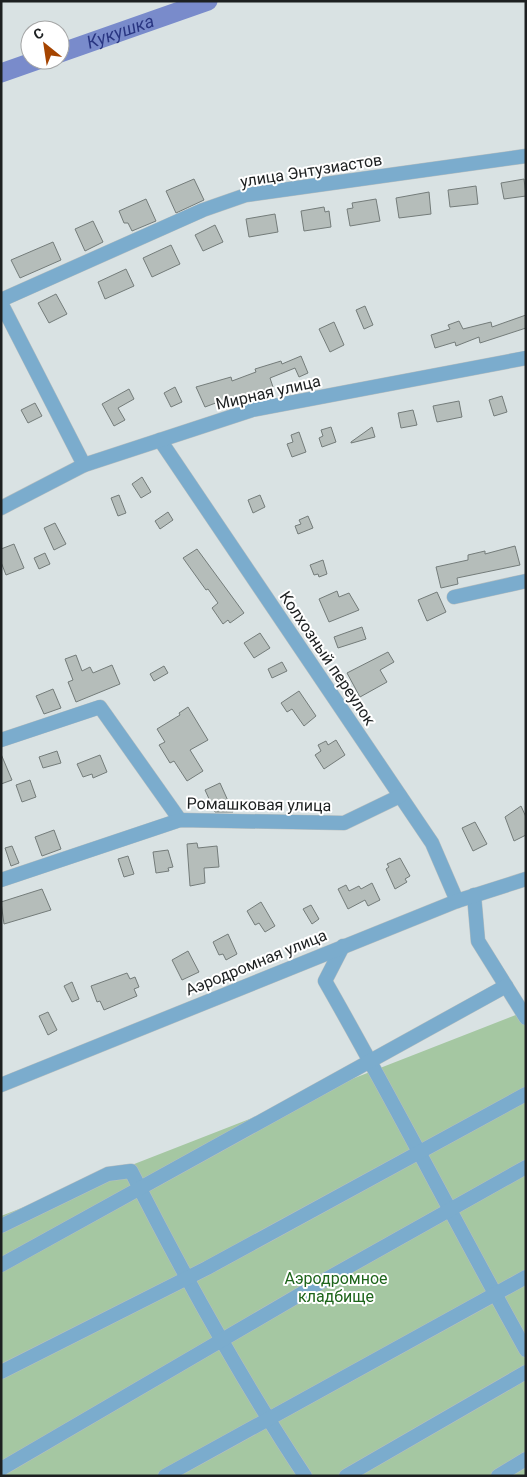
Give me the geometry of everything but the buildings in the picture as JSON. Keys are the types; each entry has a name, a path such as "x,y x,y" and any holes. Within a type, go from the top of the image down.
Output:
{"street":[{"name":"улица Энтузиастов","path":"1,301 203,210 246,195 526,156"},
{"path":"1,301 84,465"},
{"name":"Мирная улица","path":"1,508 84,465 252,410 526,358"},
{"name":"Колхозный переулок","path":"160,440 432,843 457,901"},
{"path":"454,598 526,581"},
{"path":"1,740 100,707 180,820"},
{"name":"Ромашковая улица","path":"1,880 180,820 344,823 400,796"},
{"name":"Аэродромная улица","path":"1,1085 457,901 526,879"},
{"path":"474,895 478,941 526,1018"},
{"path":"343,946 325,982 371,1062 449,1211 526,1350"},
{"path":"1,1265 140,1190 506,986"},
{"path":"1,1372 206,1268 526,1094"},
{"path":"1,1469 526,1167"},
{"path":"1,1226 108,1174 131,1171 186,1278 267,1419 305,1476"},
{"path":"165,1476 495,1296 526,1277"},
{"path":"346,1476 526,1372"},
{"path":"498,1476 526,1459"}],"green space":[{"name":"Аэродромное кладбище","path":"526,1011 526,1476 1,1476 1,1216"}],"waterway":[{"name":"Кукушка","path":"70,49 208,1"},
{"name":"Кукушка","path":"1,73 20,66"}]}
